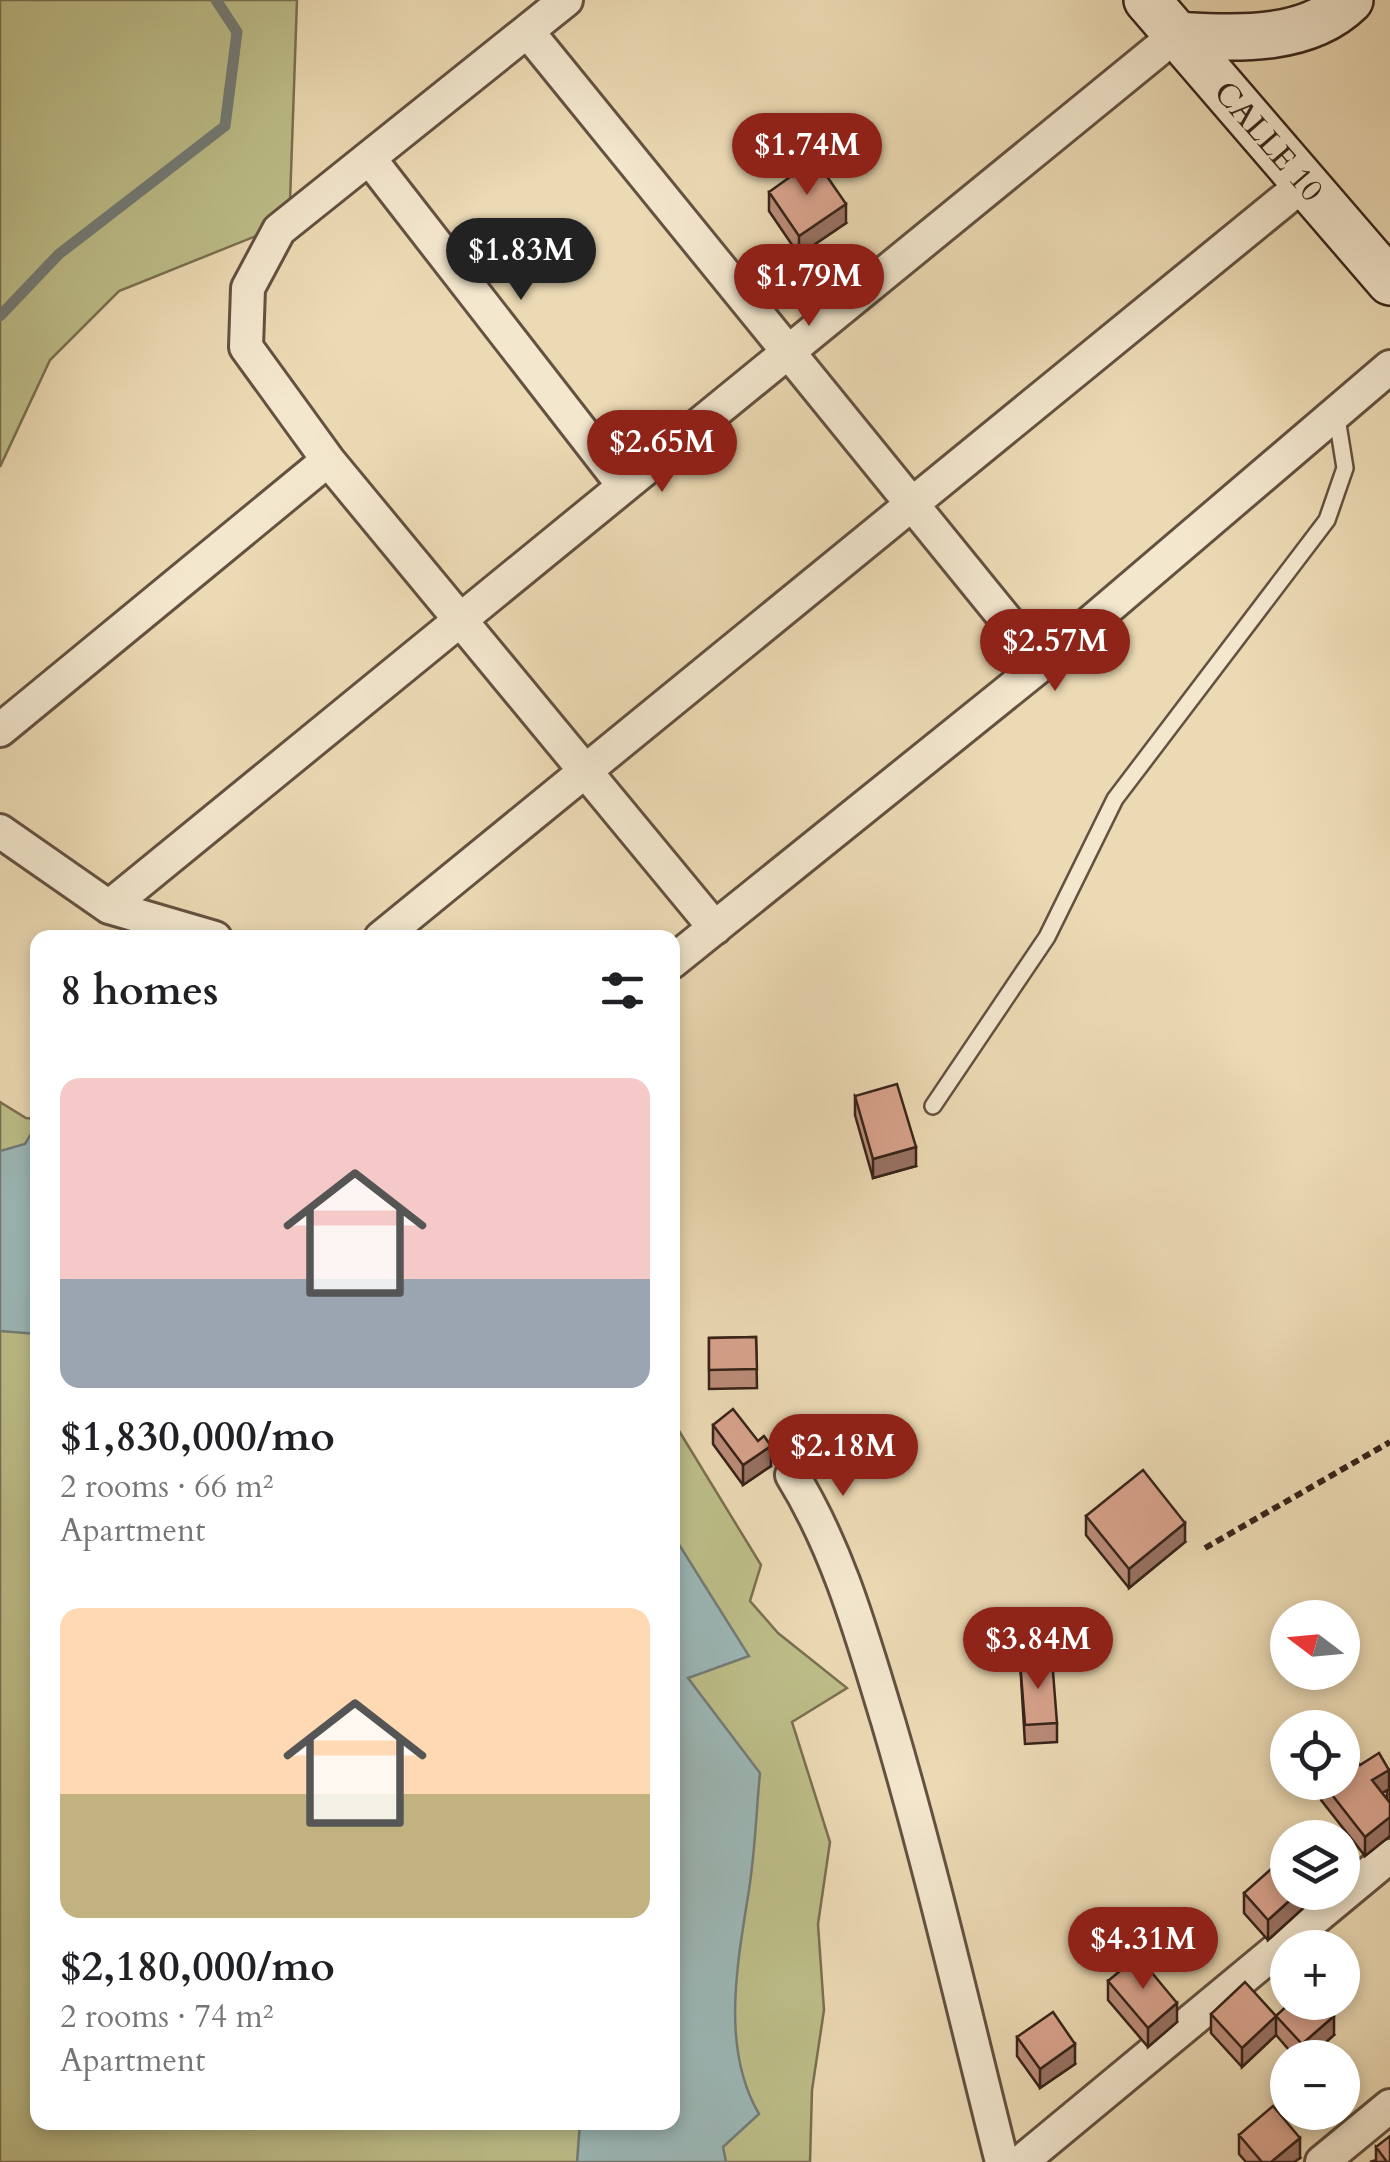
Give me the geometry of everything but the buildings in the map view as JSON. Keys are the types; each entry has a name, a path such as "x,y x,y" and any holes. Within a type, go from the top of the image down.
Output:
{"street":[{"path":"566,0 279,230 248,288 246,347 328,460 715,928"},
{"name":"CALLE 10","path":"1147,0 1390,282"},
{"path":"109,907 1176,35 1232,38 1292,32 1337,12 1350,0"},
{"path":"528,32 1042,664"},
{"path":"370,158 624,486"},
{"path":"391,930 1306,182"},
{"path":"680,956 1042,664 1390,367"},
{"path":"0,730 328,460"},
{"path":"0,831 109,907 188,930"},
{"path":"792,1475 817,1516 854,1610 914,1809 1002,2162"},
{"path":"1021,2162 1390,1856"},
{"path":"1322,2162 1390,2106"}],"lane":[{"path":"933,1106 1047,937 1115,799 1327,520 1345,468 1336,412"}],"path":[{"path":"1205,1548 1390,1442"}],"green space":[{"path":"0,0 297,0 290,202 261,234 119,291 50,360 0,467"},
{"path":"0,1102 30,1118 30,2130 680,2130 680,1432 761,1565 750,1601 778,1633 847,1688 792,1722 830,1842 818,1924 824,2010 812,2090 810,2162 0,2162"}],"water":[{"path":"30,1136 30,1333 0,1331 0,1151 25,1144"},
{"path":"680,1546 749,1656 688,1678 760,1773 735,2007 740,2062 759,2114 723,2147 726,2162 577,2162 579,2130 680,2130"}],"waterway":[{"path":"0,316 59,254 225,126 237,32 216,0"}]}
